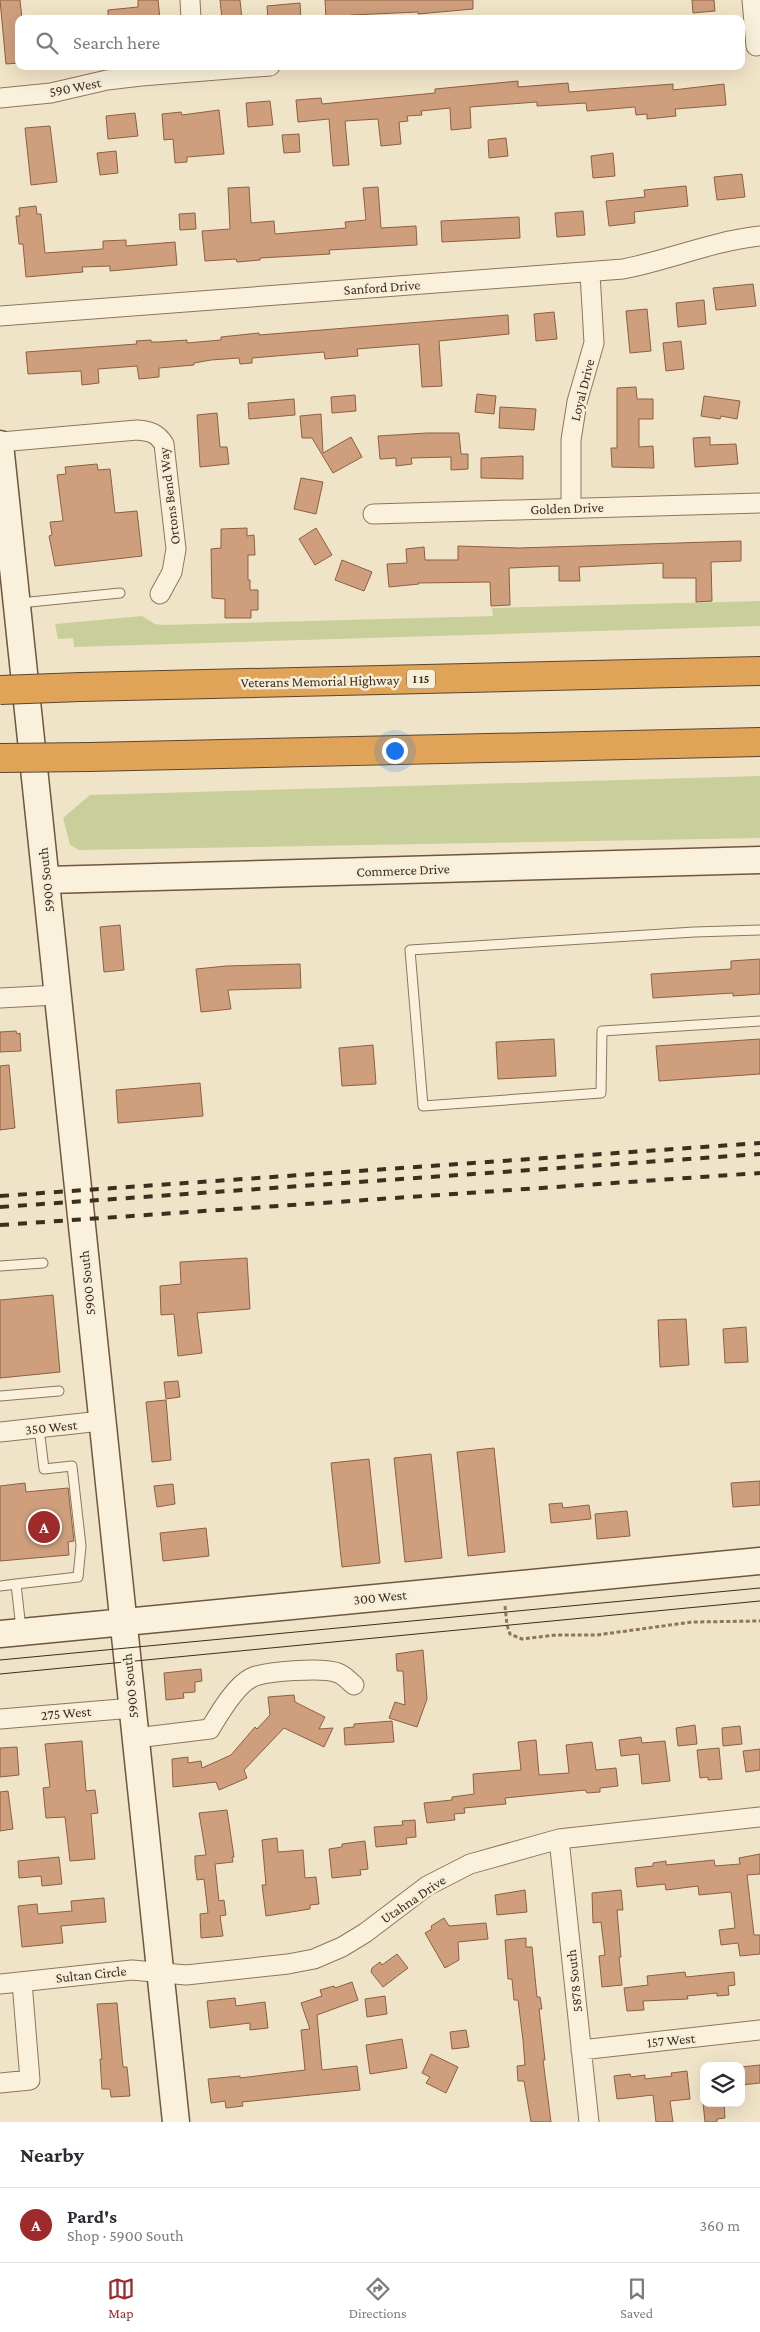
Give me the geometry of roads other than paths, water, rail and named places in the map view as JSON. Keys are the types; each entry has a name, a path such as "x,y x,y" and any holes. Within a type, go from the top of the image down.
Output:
{"highway":[{"name":"Veterans Memorial Highway","path":"0,690 760,671"},
{"path":"0,758 760,742"}],"street":[{"path":"190,0 191,15"},
{"path":"752,0 752,46"},
{"name":"590 West","path":"0,98 51,93 116,79 188,70"},
{"name":"Sanford Drive","path":"0,316 570,272 590,273 650,264 724,242 760,236"},
{"name":"Loyal Drive","path":"571,508 571,440 578,402 594,343 590,273"},
{"name":"Ortons Bend Way","path":"0,443 137,430 149,431 158,435 164,444 176,549 172,572 160,594"},
{"name":"5900 South","path":"0,443 47,880 101,1421 176,2122"},
{"name":"Golden Drive","path":"373,514 760,503"},
{"name":"Commerce Drive","path":"47,880 760,860"},
{"path":"0,998 57,995"},
{"name":"350 West","path":"0,1432 101,1421"},
{"name":"300 West","path":"10,1633 760,1561"},
{"path":"136,1738 210,1729 242,1684 251,1677 319,1669 338,1673 354,1685"},
{"name":"275 West","path":"0,1719 133,1708"},
{"name":"Utahna Drive","path":"160,1972 186,1975 288,1964 314,1959 342,1947 365,1933 427,1886 470,1864 559,1839 760,1817"},
{"name":"5878 South","path":"559,1839 589,2122"},
{"name":"Sultan Circle","path":"0,1984 132,1970 160,1972"},
{"path":"0,2083 30,2080 22,1982"},
{"name":"157 West","path":"581,2050 760,2030"}],"lane":[{"path":"17,604 120,592"},
{"path":"760,930 694,932 410,950 423,1106 601,1093 602,1031 760,1021"},
{"path":"0,1266 43,1262"},
{"path":"0,1396 59,1392"},
{"path":"0,1586 78,1577 81,1546 72,1466 44,1469 39,1428"},
{"path":"10,1633 16,1584"}],"tram line":[{"path":"0,1660 760,1588"},
{"path":"0,1674 760,1601"}],"railway":[{"path":"0,1196 760,1143"},
{"path":"0,1207 760,1154"},
{"path":"0,1225 760,1173"}],"place":[{"name":"Pard's","path":"44,1527"}]}
